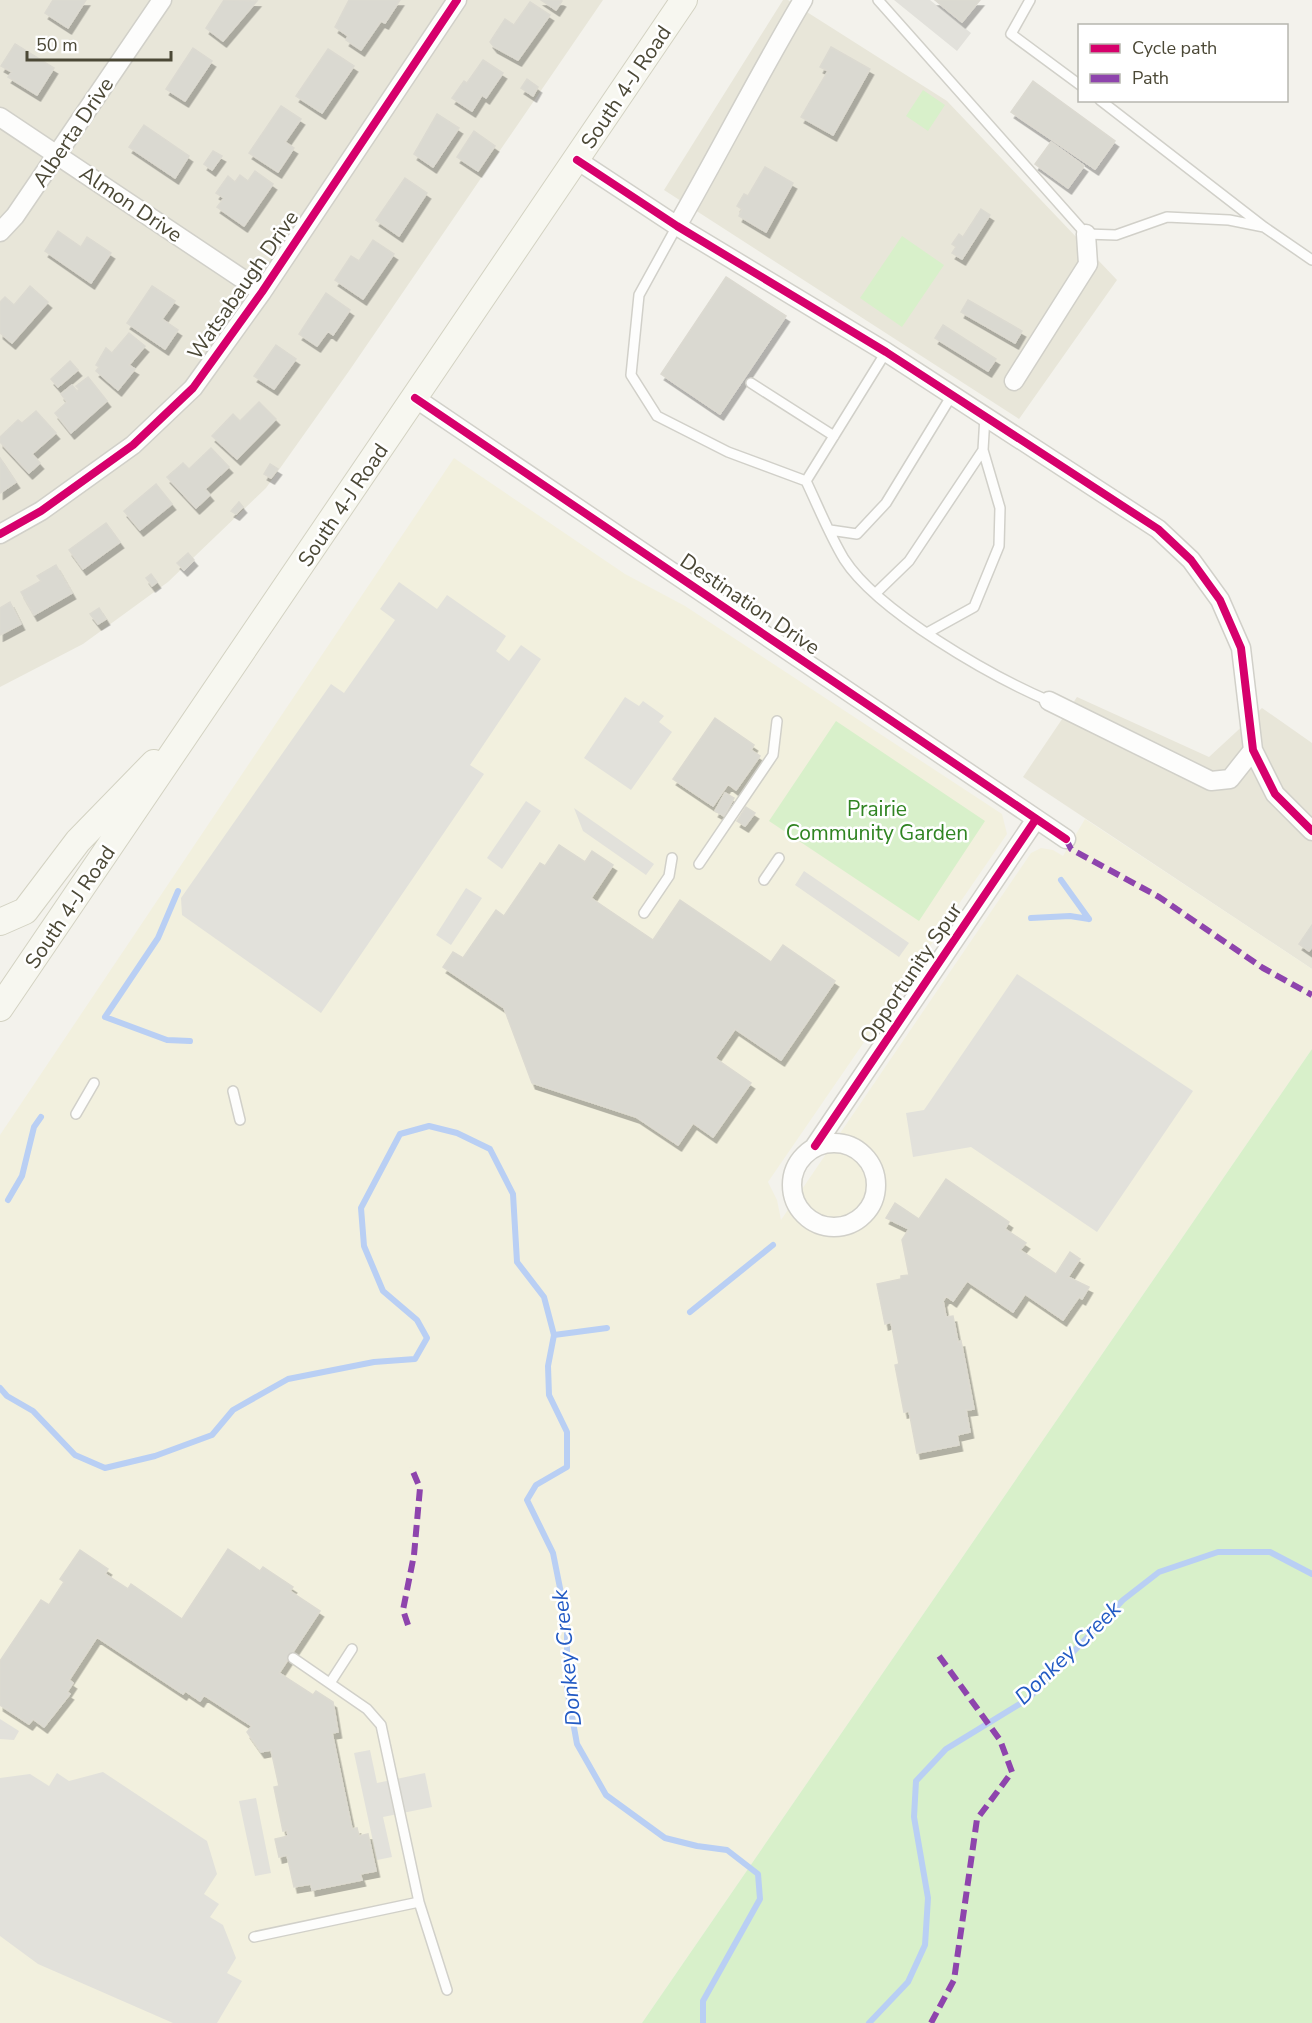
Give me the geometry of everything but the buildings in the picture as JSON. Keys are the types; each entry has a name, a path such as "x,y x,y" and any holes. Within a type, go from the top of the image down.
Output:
{"main road":[{"name":"South 4-J Road","path":"0,1008 684,0"},
{"path":"0,922 25,910 78,840 200,716"}],"street":[{"name":"Alberta Drive","path":"0,232 15,216 58,155 162,0"},
{"name":"Watsabaugh Drive","path":"0,534 41,511 133,445 193,388 262,292 457,0"},
{"path":"677,226 722,148 756,78 803,0"},
{"name":"Almon Drive","path":"0,117 262,292"},
{"path":"577,160 677,226 886,352 1158,529 1191,560 1220,600 1240,648 1253,750 1275,794 1312,831"},
{"path":"1014,381 1088,264 1086,234"},
{"name":"Destination Drive","path":"415,398 1066,839"},
{"path":"1049,702 1211,781 1230,779 1253,750"},
{"name":"Opportunity Spur","path":"815,1146 829,1142 844,1143 857,1149 868,1158 875,1171 877,1185 874,1200 867,1212 856,1221 843,1226 830,1227 817,1224 805,1216 797,1205 792,1178 800,1160 815,1146 1036,819"}],"lane":[{"path":"878,0 1086,234 1116,235 1167,217 1230,220 1264,227"},
{"path":"1030,0 1011,34 1078,84"},
{"path":"1103,102 1264,227 1312,260"},
{"path":"677,226 639,295 631,375 657,416 728,452 806,481 845,560 876,593 927,633 1011,685 1049,702"},
{"path":"806,481 886,352"},
{"path":"751,383 834,436"},
{"path":"830,530 858,534 886,503 952,395"},
{"path":"927,633 974,607 999,546 1000,508 983,450 985,416"},
{"path":"876,593 909,561 983,450"},
{"path":"699,864 773,754 777,721"},
{"path":"644,913 669,876 672,858"},
{"path":"764,880 779,858"},
{"path":"76,1114 94,1083"},
{"path":"233,1091 240,1120"},
{"path":"330,1683 352,1649"},
{"path":"292,1658 367,1708 381,1725 419,1902 447,1990"},
{"path":"254,1937 419,1902"}],"shaded area":[{"path":"0,0 603,0 349,371 266,488 168,582 83,644 0,687"},
{"path":"783,0 788,0 947,101 1117,280 1019,419 664,190"},
{"path":"894,0 930,0 971,33 957,51"},
{"path":"454,458 625,574 685,606 1002,814 1007,834 768,1182 777,1200 781,1220 1031,853 1041,848 1053,850 1063,856 1085,819 1312,969 1312,1049 642,2023 0,2023 0,1135"},
{"path":"399,582 437,609 447,595 506,636 496,651 509,661 521,645 541,659 470,765 484,774 321,1013 182,915 181,898 331,684 344,693 395,620 380,609"},
{"path":"625,697 639,706 643,701 664,716 659,722 672,732 631,790 584,758"},
{"path":"1077,697 1209,757 1262,708 1312,743 1312,969 1023,777"},
{"path":"526,801 541,811 502,869 487,858"},
{"path":"574,808 654,864 646,875 583,831"},
{"path":"804,871 909,943 899,957 795,885"},
{"path":"466,888 482,898 451,945 436,935"},
{"path":"1017,974 1193,1091 1097,1232 971,1147 913,1157 906,1113 924,1110"},
{"path":"0,1719 19,1731 14,1740 0,1739"},
{"path":"370,1750 377,1783 425,1773 432,1807 383,1817 392,1857 377,1860 354,1753"},
{"path":"103,1772 207,1841 217,1874 204,1894 219,1904 210,1917 223,1925 236,1958 227,1973 242,1981 217,2023 173,2023 38,1964 0,1936 0,1778 30,1774 49,1786 57,1773 69,1781"},
{"path":"256,1798 271,1873 255,1876 239,1801"}],"green space":[{"path":"923,90 945,105 928,131 906,116"},
{"path":"902,236 944,265 902,327 860,298"},
{"name":"Prairie Community Garden","path":"836,721 985,821 919,921 769,821"},
{"path":"1312,1049 1312,2023 642,2023"}],"waterway":[{"path":"1061,880 1089,919"},
{"path":"178,891 158,938 105,1017 167,1040 190,1041"},
{"path":"1031,918 1070,916 1089,919"},
{"path":"8,1200 22,1176 34,1127 41,1117"},
{"name":"Donkey Creek","path":"0,1388 7,1396 33,1411 75,1455 105,1468 155,1456 212,1435 233,1410 288,1379 374,1362 415,1359 427,1338 417,1320 383,1291 364,1246 361,1208 400,1134 429,1126 457,1133 490,1149 513,1194 517,1262 544,1297 554,1335 548,1366 549,1395 567,1432 567,1467 536,1485 527,1500 553,1553 567,1623 567,1689 577,1744 606,1795 665,1838 727,1850 758,1874 760,1899 703,2001 703,2023"},
{"path":"690,1312 773,1245"},
{"path":"554,1335 607,1328"},
{"name":"Donkey Creek","path":"869,2023 908,1982 925,1945 928,1898 914,1817 916,1781 946,1749 1028,1699 1123,1600 1159,1572 1218,1552 1270,1552 1312,1574"}],"marked path":[{"path":"1066,839 1071,849 1159,897 1263,968 1312,995"},
{"path":"408,1625 403,1610 414,1555 420,1488 411,1467"},
{"path":"931,2023 954,1980 977,1819 1012,1772 1000,1740 937,1653"}],"cycle path":[{"path":"0,534 41,511 133,445 193,388 262,292 457,0"},
{"path":"577,160 677,226 886,352 1158,529 1191,560 1220,600 1241,648 1253,750 1275,794 1312,831"},
{"path":"415,398 1066,839"},
{"path":"815,1146 1036,819"}]}
